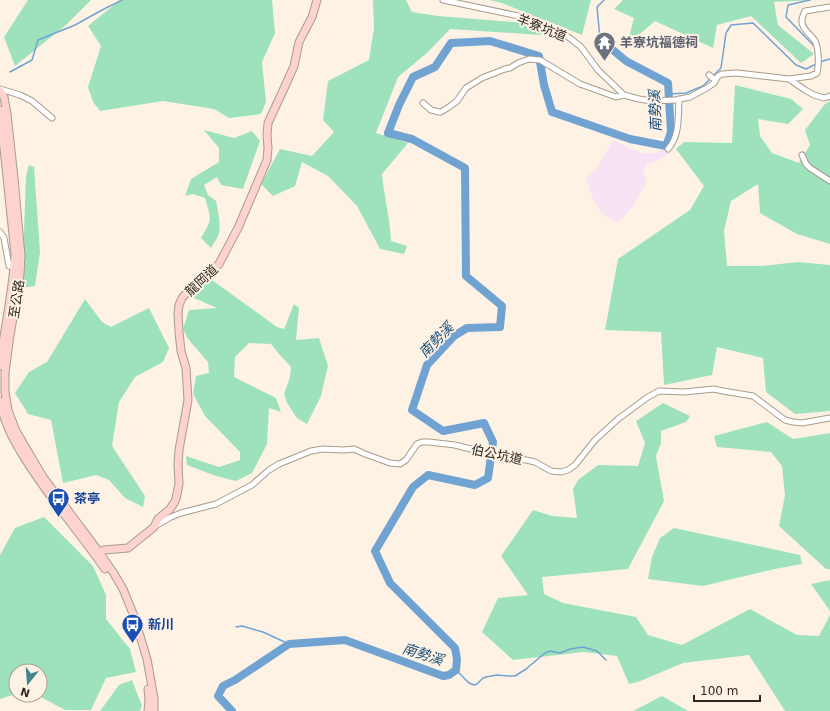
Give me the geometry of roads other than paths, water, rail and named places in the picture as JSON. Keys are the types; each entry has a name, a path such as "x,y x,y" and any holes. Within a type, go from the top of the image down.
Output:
{"street":[{"name":"龍岡道","path":"97,553 104,550 128,548 154,526 158,519 170,509 176,499 179,484 179,450 188,400 186,368 181,351 179,332 179,305 182,298 191,288 198,285 218,264 238,228 267,160 268,123 294,66 300,42 312,17 317,0"},
{"name":"羊寮坑道","path":"443,0 528,18 563,34 581,47 598,70 624,95"},
{"path":"423,103 432,110 442,112 457,101 466,88 482,78 510,68 529,59 540,60 580,84 616,97 624,95 651,101 677,100 690,97 708,88 718,76 722,74 737,73 789,79 812,76 817,72 818,62 815,42 802,26 802,20 805,11 830,7"},
{"path":"708,75 715,80"},
{"path":"789,79 814,95 824,98 830,96"},
{"path":"0,90 20,95 32,101 52,118"},
{"name":"至公路","path":"0,90 4,97 7,114 15,254 4,392 13,433"},
{"path":"668,149 673,144 677,132 677,100"},
{"name":"至公路","path":"0,110 21,256 20,274 0,366"},
{"path":"802,155 806,164 810,168 830,181"},
{"path":"0,232 4,238 8,266 14,267"},
{"name":"伯公坑道","path":"154,526 181,513 216,504 252,485 269,470 279,464 311,451 323,449 354,449 390,463 400,464 406,460 417,444 422,442 454,445 500,457 535,462 551,471 561,472 568,470 575,465 595,440 618,419 659,392 700,391 714,389 753,396 785,420 793,422 802,423 830,418"},
{"name":"至公路","path":"0,401 2,412 13,433 41,478 97,553"},
{"path":"97,553 119,592 129,618 148,685 148,711"},
{"path":"97,553 123,589 134,616 147,660 154,698 154,711"}],"waterway":[{"path":"10,72 32,60 38,40 75,25 122,0"},
{"name":"南勢溪","path":"600,39 597,7 604,0"},
{"path":"810,0 788,5 786,17 815,47 816,57"},
{"path":"669,94 686,93 703,86 721,68 726,33 731,25 753,23 796,65 806,69 816,64"},
{"name":"南勢溪","path":"232,711 218,696 223,686 235,680 289,644 345,640 443,676 449,675 456,670 457,659 455,648 390,583 375,551 413,487 428,475 475,485 488,478 493,442 484,423 443,431 412,410 427,365 454,336 467,328 500,327 502,306 466,276 465,168 412,139 388,133 399,105 413,77 435,67 451,43 490,41 539,56 544,85 552,112 630,139 666,146 671,132 668,83 626,61 600,39"},
{"path":"820,62 830,59"},
{"path":"236,627 242,626 263,632 289,644"},
{"path":"456,670 469,683 474,685 486,677 497,675 515,676 545,653 550,651 560,653 570,649 583,647 597,651 606,660"}],"place":[{"name":"羊寮坑福德祠","path":"605,62"},
{"name":"茶亭","path":"59,518"},
{"name":"新川","path":"132,644"}]}
